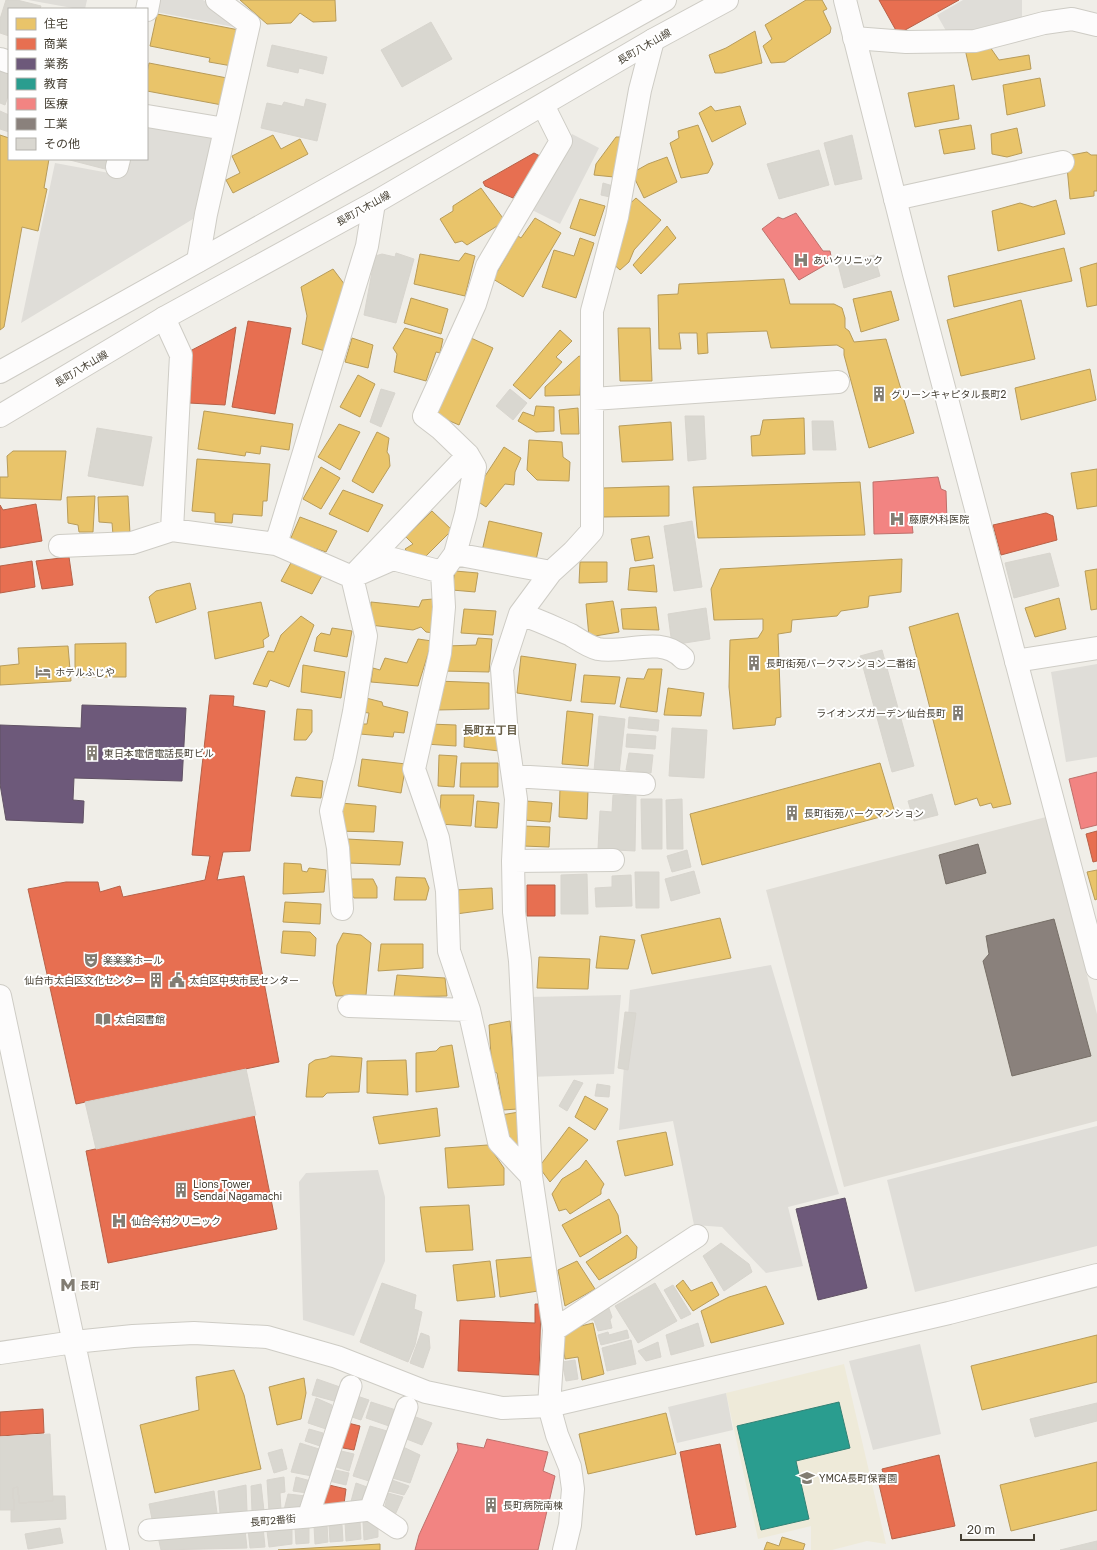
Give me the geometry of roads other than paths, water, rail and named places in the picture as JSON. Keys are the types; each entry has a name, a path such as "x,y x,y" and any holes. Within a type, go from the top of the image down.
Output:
{"street":[{"path":"198,261 206,214 249,24 217,0"},
{"path":"0,372 664,0"},
{"name":"長町八木山線","path":"0,416 164,318 374,203 653,40 727,0"},
{"path":"845,0 895,199 1097,968"},
{"path":"854,38 906,42 975,41 1044,23 1072,19 1097,25"},
{"path":"564,1550 570,1525 573,1489 570,1467 557,1434 549,1406 554,1330 531,1176 521,980 514,912 513,861 516,799 502,670 520,614 551,572 573,552 592,531 592,311 616,217 640,90 653,40"},
{"path":"531,1176 499,1142 469,1010 449,951 447,891 438,838 414,769 440,653 444,607 442,572 455,554 466,514 476,467 468,455 441,429 424,416 475,304 487,266 561,141 543,105"},
{"path":"148,116 225,130"},
{"path":"895,199 1063,162"},
{"path":"276,544 367,246 374,203"},
{"path":"164,318 181,355 172,530"},
{"path":"592,399 838,382"},
{"path":"352,577 468,455"},
{"path":"60,546 132,543 172,530 276,544 352,577 393,560 442,572"},
{"path":"455,554 551,572"},
{"path":"342,909 338,848 331,812 353,719 366,636 352,577"},
{"path":"520,614 543,622 597,649 622,649 654,645 676,651 683,658"},
{"path":"1016,661 1097,648"},
{"path":"513,776 644,784"},
{"path":"513,861 613,860"},
{"path":"0,996 118,1550"},
{"path":"350,1006 469,1010"},
{"path":"554,1330 697,1236"},
{"path":"1,1353 74,1342 133,1336 194,1333 267,1337 338,1357 426,1392 502,1408 549,1406 949,1313 1097,1276"},
{"name":"長町2番街","path":"149,1530 308,1517 351,1386"},
{"path":"370,1510 407,1407"},
{"path":"308,1517 370,1510 397,1528"}],"place":[{"name":"あいクリニック","path":"801,260"},
{"name":"グリーンキャピタル長町2","path":"879,394"},
{"name":"藤原外科医院","path":"897,519"},
{"name":"長町街苑パークマンション二番街","path":"754,663"},
{"name":"ホテルふじや","path":"43,672"},
{"name":"ライオンズガーデン仙台長町","path":"958,713"},
{"name":"東日本電信電話長町ビル","path":"92,753"},
{"name":"長町街苑パークマンション","path":"792,813"},
{"name":"楽楽楽ホール","path":"91,960"},
{"name":"仙台市太白区文化センター","path":"156,980"},
{"name":"太白区中央市民センター","path":"177,980"},
{"name":"太白図書館","path":"103,1019"},
{"name":"Lions Tower Sendai Nagamachi","path":"181,1190"},
{"name":"仙台今村クリニック","path":"119,1221"},
{"name":"長町","path":"68,1285"},
{"name":"YMCA長町保育園","path":"807,1478"},
{"name":"長町病院南棟","path":"491,1505"}],"district":[{"name":"長町五丁目","path":"490,729"}]}
